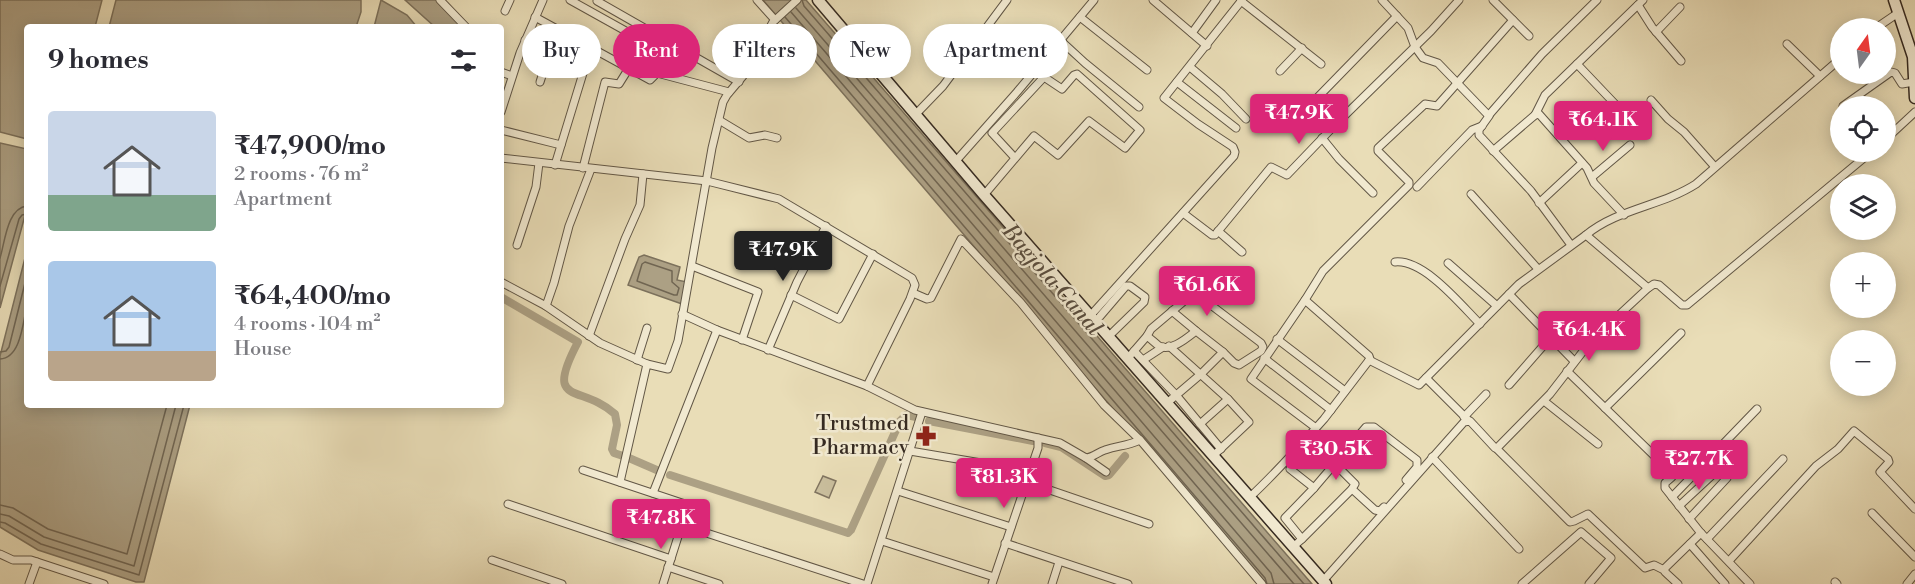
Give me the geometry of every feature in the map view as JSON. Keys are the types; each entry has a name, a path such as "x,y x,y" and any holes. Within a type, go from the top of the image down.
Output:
{"street":[{"path":"440,0 462,24"},
{"path":"504,12 510,0"},
{"path":"532,24 543,0"},
{"path":"570,0 613,24"},
{"path":"757,0 775,20"},
{"path":"504,284 546,306 589,336 614,350 647,364 665,369 670,367 678,341 706,181 723,102 738,82 775,20 797,0"},
{"path":"818,0 955,162 1109,336 1131,354 1172,399 1217,452 1250,497 1324,582 1486,394"},
{"path":"915,115 943,86 1006,0"},
{"path":"1068,31 1094,0"},
{"path":"1154,0 1207,46"},
{"path":"1192,33 1216,0"},
{"path":"1094,318 1182,213 1222,171 1235,152 1233,147 1164,97 1207,46 1241,0 1321,64"},
{"path":"1182,213 1214,236 1270,167 1286,176 1459,0"},
{"path":"1493,0 1529,36"},
{"path":"1488,115 1542,54 1597,0"},
{"path":"1894,0 1914,57 1915,98"},
{"path":"597,1 738,82"},
{"path":"1385,1 1408,28 1415,46 1424,58 1438,63 1488,115 1490,118 1479,130 1479,135 1531,191 1571,245"},
{"path":"1493,151 1535,115 1545,94 1640,3 1656,32 1681,62"},
{"path":"1656,32 1680,7"},
{"path":"1891,18 1898,13"},
{"path":"1318,97 1397,16"},
{"path":"535,17 613,59"},
{"path":"1080,17 1147,70"},
{"path":"1316,428 1251,379 1323,271 1409,184 1378,151 1378,148 1425,104 1437,106 1513,20"},
{"path":"1788,44 1820,76"},
{"path":"1068,47 1139,107"},
{"path":"504,102 522,48"},
{"path":"1280,71 1302,48"},
{"path":"1577,64 1615,104"},
{"path":"1190,67 1222,94 1246,119"},
{"path":"1305,300 1369,356 1369,360 1417,385 1509,294 1538,269 1598,226 1687,189 1830,68"},
{"path":"1856,96 1891,72 1895,73 1902,84 1914,82"},
{"path":"504,73 512,76"},
{"path":"984,195 1035,136 1059,154 1089,121 1125,148 1140,130 1077,74 1062,88 1042,77 992,133 1015,158"},
{"path":"540,82 541,78"},
{"path":"555,165 582,78"},
{"path":"546,306 568,226 587,169 605,82 619,84 623,78"},
{"path":"676,78 729,92"},
{"path":"955,162 1029,78"},
{"path":"1177,82 1236,128"},
{"path":"1651,100 1715,167"},
{"path":"1896,130 1915,112"},
{"path":"1535,115 1540,114 1582,162 1594,183 1624,215"},
{"path":"719,120 749,138 765,135 777,138"},
{"path":"1417,187 1472,130 1482,126"},
{"path":"504,131 561,145"},
{"path":"1322,138 1339,159 1373,193"},
{"path":"1592,177 1630,145"},
{"path":"504,158 706,181 774,196 912,278 915,285 913,293 867,386"},
{"path":"1539,203 1582,162"},
{"path":"1496,448 1544,401 1574,361 1609,322 1648,288 1654,284 1659,285 1682,305 1687,305 1859,162"},
{"path":"517,245 536,188 539,163"},
{"path":"589,336 610,276 640,205 643,174"},
{"path":"1471,194 1538,269"},
{"path":"768,350 791,295 826,226"},
{"path":"1218,231 1242,252"},
{"path":"1586,235 1648,288"},
{"path":"913,293 927,299 931,298 961,239 1021,303 1104,405 1140,440 1262,584"},
{"path":"791,295 839,319 873,254"},
{"path":"1395,262 1404,261 1427,273 1480,324"},
{"path":"1448,263 1497,306"},
{"path":"692,266 758,292 742,340"},
{"path":"1094,318 1126,286 1130,285 1145,297 1144,302 1109,336"},
{"path":"1509,294 1574,361"},
{"path":"1131,354 1151,329 1172,311 1190,296 1199,296 1261,343 1263,346 1261,351 1239,365 1234,363 1172,311"},
{"path":"682,314 742,340 867,386 922,412 1064,444 1106,472"},
{"path":"637,360 647,328"},
{"path":"653,493 717,330"},
{"path":"1143,360 1166,347 1176,345 1196,331"},
{"path":"1605,408 1681,333"},
{"path":"1147,336 1166,347 1201,374 1249,422 1217,452"},
{"path":"1509,385 1551,337"},
{"path":"1277,339 1346,391"},
{"path":"1172,399 1223,352"},
{"path":"1131,354 1143,360 1172,399 1200,424 1217,452"},
{"path":"1264,358 1331,410"},
{"path":"1250,497 1316,428 1369,360"},
{"path":"620,482 647,364"},
{"path":"1567,371 1673,474 1664,485 1672,497 1689,519 1750,584"},
{"path":"1426,378 1569,522 1588,514 1645,568 1654,565 1664,570 1678,584"},
{"path":"1200,424 1228,399"},
{"path":"1544,401 1598,444"},
{"path":"1672,497 1757,409"},
{"path":"682,525 865,584 882,541 922,412"},
{"path":"1276,527 1314,488 1368,426 1374,427 1418,462 1412,474 1380,512 1352,489"},
{"path":"1729,561 1816,466 1838,449 1854,431 1888,459 1889,462 1880,472 1915,509"},
{"path":"882,541 993,581 1038,448 1038,438"},
{"path":"1086,458 1107,449 1128,446 1140,440"},
{"path":"1309,444 1290,469 1314,488"},
{"path":"910,451 999,466 1028,478 1044,488 1149,524"},
{"path":"1432,457 1519,549"},
{"path":"1707,539 1783,459"},
{"path":"1293,547 1355,486 1354,482 1335,464"},
{"path":"1679,506 1721,467"},
{"path":"583,470 688,505 663,584"},
{"path":"1689,519 1727,478"},
{"path":"898,491 1011,526"},
{"path":"508,504 671,559"},
{"path":"1872,513 1915,557"},
{"path":"1285,518 1302,538"},
{"path":"1522,584 1581,532 1611,558 1589,584"},
{"path":"1664,570 1701,532"},
{"path":"1005,543 1128,584"},
{"path":"1690,544 1725,584"},
{"path":"0,554 13,560 38,562 99,583"},
{"path":"492,560 562,584"},
{"path":"29,584 38,562"},
{"path":"1052,584 1059,562"},
{"path":"668,567 719,584"},
{"path":"1906,584 1915,576"}],"shaded area":[{"path":"823,476 836,481 829,498 815,492"}],"water":[{"path":"0,0 102,0 96,24 24,24 24,138 0,132"},
{"path":"116,0 361,0 361,12 357,24 110,24"},
{"path":"381,0 407,15 414,24 375,24"},
{"path":"405,0 437,0 459,24 432,24"},
{"path":"763,0 806,0 829,27 829,77 817,63 817,24 784,24"},
{"path":"830,78 874,78 1312,584 1263,584"},
{"path":"0,143 24,148 24,219 0,308"},
{"path":"644,255 680,267 677,280 687,282 682,304 628,285 639,257"},
{"path":"24,262 24,408 189,408 144,582 136,582 38,550 0,527 0,356"}],"waterway":[{"path":"504,299 578,342 568,363 564,377 565,386 615,414 617,425 612,449 614,453 623,456"},
{"path":"670,475 848,533 900,421 906,415 916,417"},
{"path":"929,421 1033,441"},
{"path":"1045,443 1061,447 1105,476 1109,475 1125,456"},
{"path":"629,458 659,471"}],"place":[{"name":"Trustmed Pharmacy","path":"926,436"}],"water label":[{"name":"Bagjola Canal","path":"1052,280"}]}
